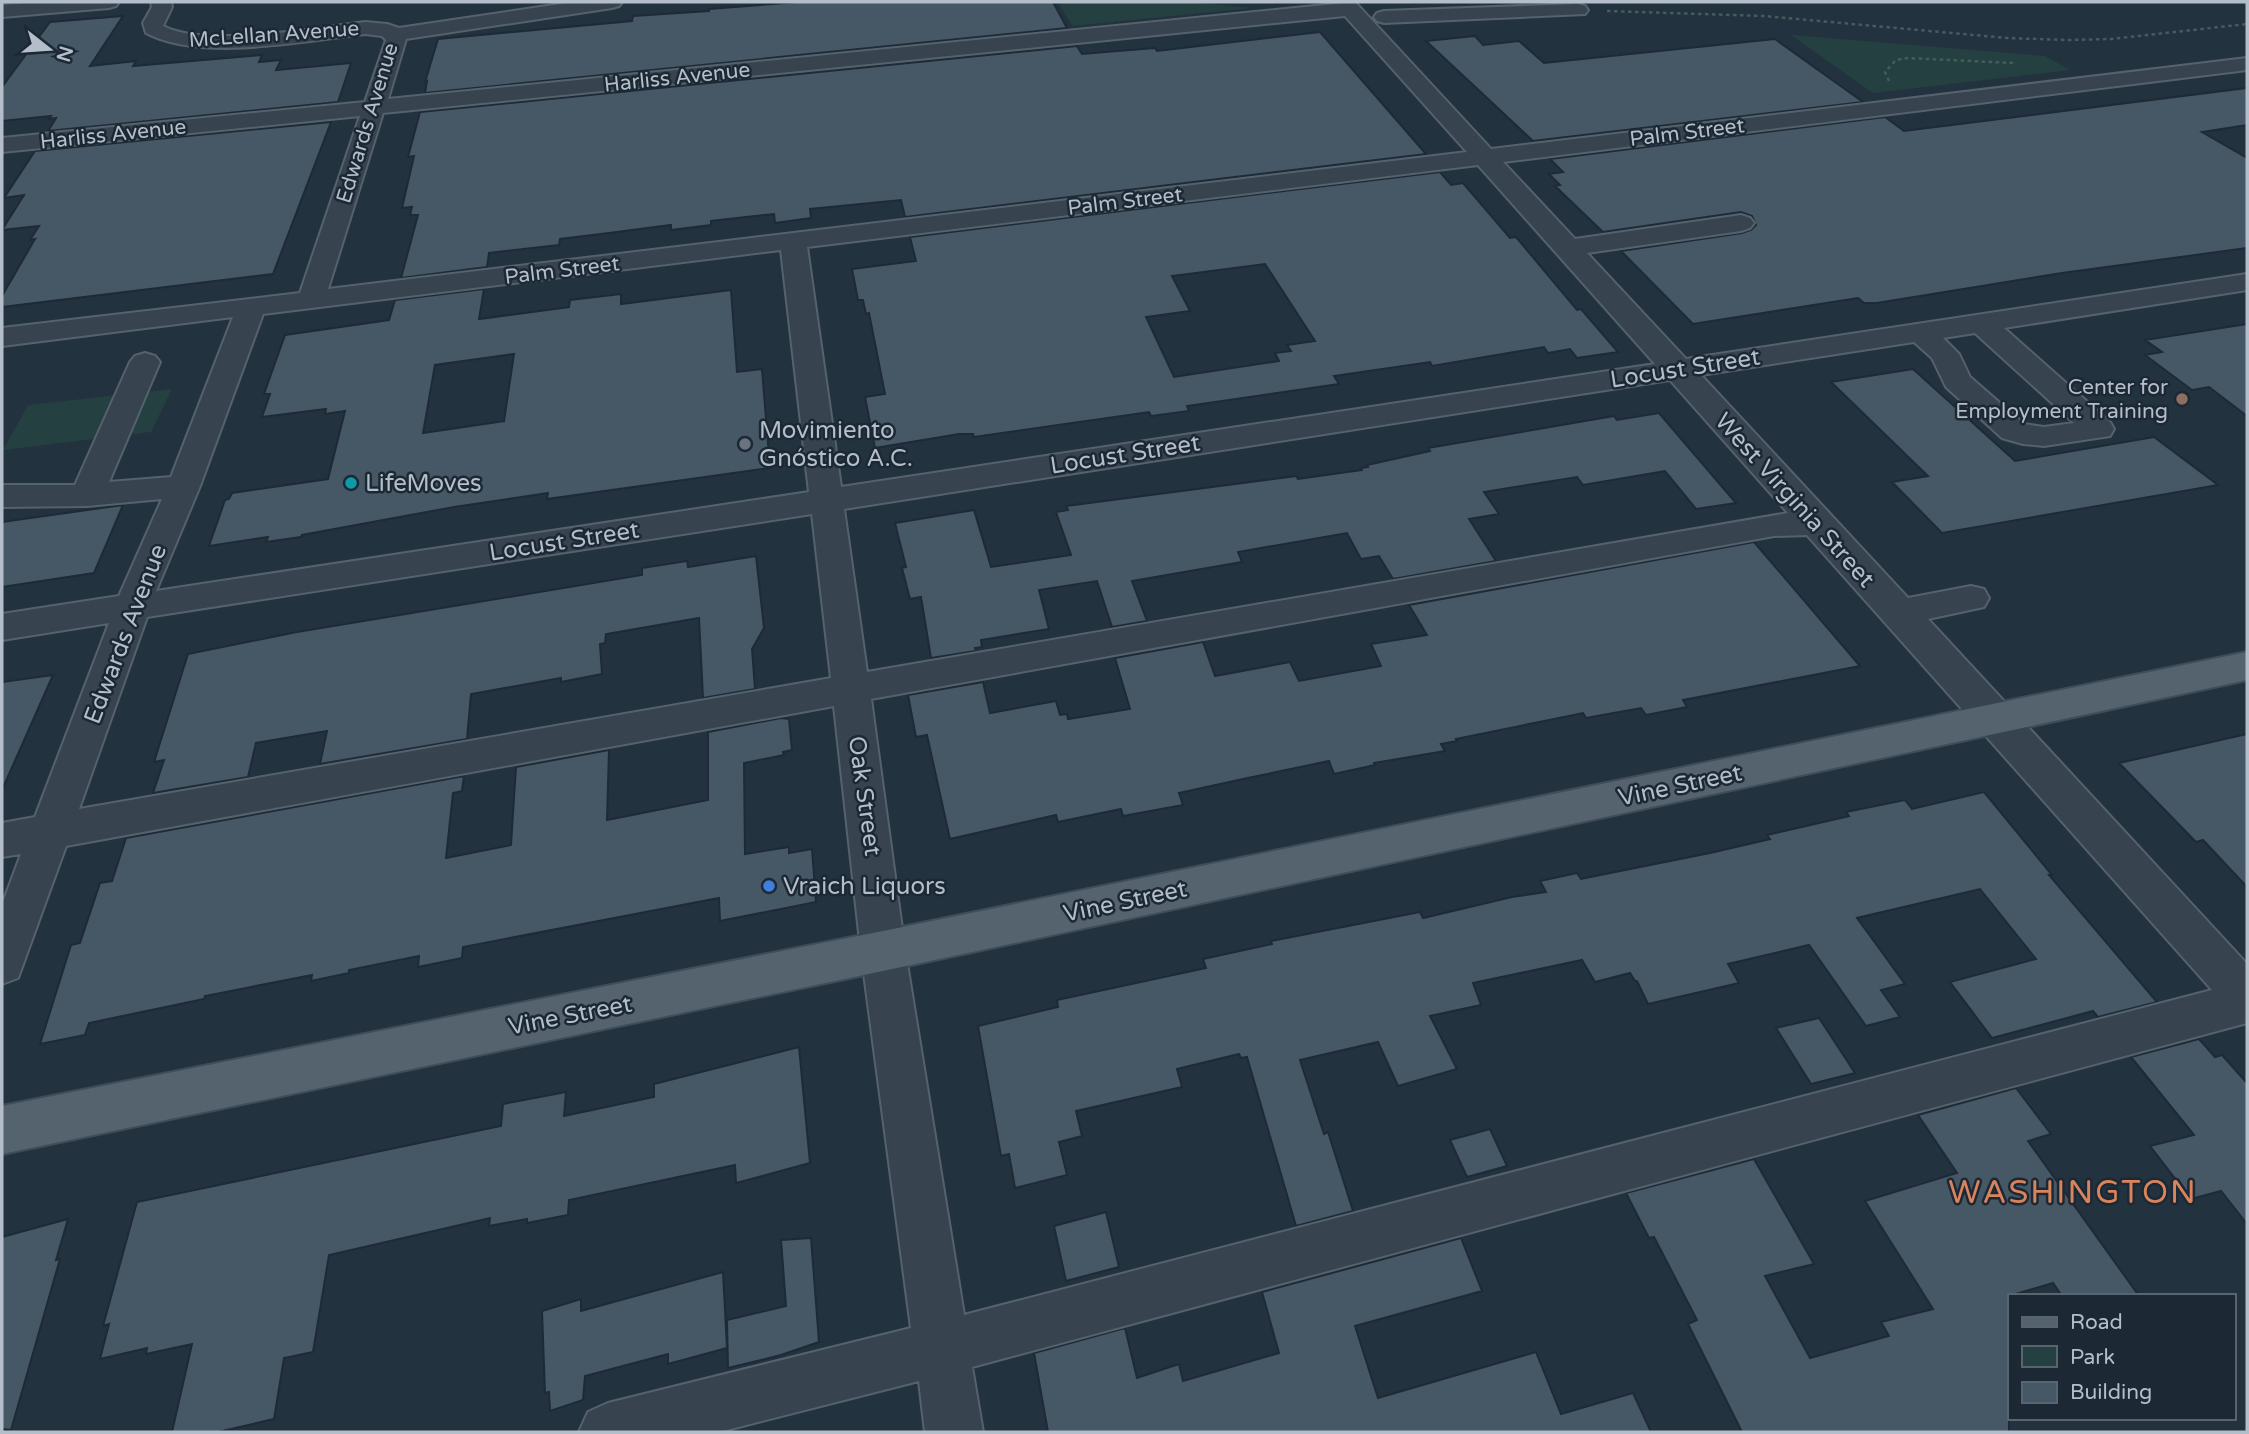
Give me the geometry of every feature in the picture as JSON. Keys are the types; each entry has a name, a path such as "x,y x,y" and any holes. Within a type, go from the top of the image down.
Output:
{"main road":[{"name":"Vine Street","path":"2,1130 883,951 2247,666"}],"street":[{"path":"2,11 109,2"},
{"name":"McLellan Avenue","path":"161,2 162,7 153,23 153,29 163,37 184,41 213,42 365,28 391,33"},
{"path":"482,2 521,2"},
{"path":"391,33 609,2"},
{"path":"1495,2 1578,10"},
{"name":"Harliss Avenue","path":"2,145 1348,5"},
{"name":"West Virginia Street","path":"1348,5 1565,248 2247,996"},
{"path":"1384,18 1578,10"},
{"name":"Edwards Avenue","path":"311,300 396,40 391,33"},
{"name":"Palm Street","path":"2,337 2247,64"},
{"path":"1565,248 1741,223"},
{"name":"Oak Street","path":"793,242 883,951 954,1432"},
{"name":"Locust Street","path":"2,627 2247,282"},
{"name":"Edwards Avenue","path":"2,964 133,607 184,486 239,334 252,307"},
{"path":"1919,332 1945,354 1957,381 2020,435 2038,436 2099,429 1980,322"},
{"path":"87,495 145,362"},
{"path":"2,495 87,495 184,486"},
{"path":"2,840 851,691 911,677 1602,555 1774,525 1815,523"},
{"path":"1897,613 1970,598"},
{"path":"608,1432 943,1348 2247,1002"}],"path":[{"path":"1578,10 1764,16 2007,38 2067,40 2111,39 2247,24"},
{"path":"1895,87 1887,79 1885,72 1896,60 1908,58 2017,63"}],"green space":[{"path":"1058,2 1194,2 1252,8 1072,26"},
{"path":"1791,35 2045,56 2070,70 1873,93"},
{"path":"172,389 151,432 3,450 28,405"}],"building":[{"path":"798,2 1053,2 1067,28 425,93 427,81 425,82 438,39 632,21 633,16"},
{"path":"123,16 90,66 136,61 133,66 262,55 259,62 281,60 276,70 351,63 338,102 48,131 56,118 49,119 51,116 2,121 2,87 50,22"},
{"path":"1320,32 1426,154 905,217 901,200 810,209 811,218 775,223 774,214 711,221 711,225 671,230 671,225 560,239 559,245 489,253 487,267 401,278 418,215 410,215 412,207 402,208 414,156 408,157 420,112 1077,46 1082,54 1155,48 1157,51"},
{"path":"1475,36 1483,45 1519,41 1544,63 1775,39 1863,102 1533,141 1426,41"},
{"path":"2247,88 2247,125 2202,132 2247,158 2247,248 2062,273 1877,303 1864,303 1858,298 1693,324 1621,251 1742,233 1756,225 1752,216 1741,212 1603,232 1555,186 1560,185 1549,174 1563,172 1550,159 1885,117 1904,131"},
{"path":"331,122 273,274 2,307 2,296 35,239 30,240 39,226 2,230 24,195 4,198 35,151"},
{"path":"1440,172 1451,185 1463,183 1510,238 1516,237 1577,310 1581,309 1618,352 1577,358 1570,349 1548,353 1544,347 1432,366 1430,362 1334,376 1339,384 1187,406 1189,411 1151,416 1149,412 974,437 973,434 959,434 875,448 865,397 885,394 869,313 866,314 863,300 858,300 852,269 916,261 910,237","holes":["1265,264 1315,341 1287,345 1291,351 1275,353 1279,361 1174,377 1146,317 1190,311 1172,276"]},
{"path":"484,289 479,319 569,307 570,300 621,294 621,304 731,290 737,372 762,369 770,468 547,499 548,493 454,507 301,537 266,542 268,537 209,546 225,500 229,499 232,493 328,479 345,411 325,414 326,409 262,417 270,394 264,394 285,335 389,320 395,300","holes":["514,354 504,421 423,433 435,365"]},
{"path":"2247,324 2247,416 2209,387 2192,390 2145,355 2162,352 2145,340"},
{"path":"1913,369 2015,461 2154,437 2218,485 1942,533 1892,482 1928,476 1831,382"},
{"path":"1659,413 1736,503 1696,509 1665,471 1583,485 1577,477 1484,492 1499,514 1469,519 1496,561 1393,579 1379,556 1361,559 1347,533 1238,552 1242,562 1132,581 1147,621 1112,627 1097,581 1039,590 1049,629 981,640 982,647 975,648 976,651 931,658 921,597 910,599 902,568 906,567 895,523 974,510 991,567 1071,555 1056,512 1068,510 1066,506 1362,470 1361,468 1368,467 1367,465 1430,451 1428,448 1614,416 1617,420"},
{"path":"123,505 94,573 2,587 2,522"},
{"path":"1754,542 1860,666 1683,700 1687,707 1646,715 1641,708 1586,718 1583,713 1456,739 1457,741 1441,744 1445,751 1374,763 1375,765 1334,774 1329,761 1179,793 1183,805 1123,816 1121,809 1058,822 1056,815 950,839 927,735 916,737 908,695 983,682 990,713 1056,701 1060,715 1067,714 1068,719 1130,709 1115,658 1203,642 1215,676 1290,662 1299,681 1381,666 1371,644 1427,635 1409,605"},
{"path":"756,556 764,628 752,649 755,689 703,698 699,618 606,634 605,643 600,644 602,674 561,682 561,678 471,694 467,739 320,764 327,731 256,743 248,777 153,793 164,760 154,762 188,654 297,632 642,575 642,568 687,561 688,567"},
{"path":"53,675 2,790 2,682"},
{"path":"781,718 789,719 792,750 783,752 784,755 744,763 745,854 789,847 789,853 812,849 816,902 720,921 719,898 463,947 462,958 418,967 419,956 349,970 349,973 311,981 312,975 205,996 204,999 89,1023 85,1035 40,1044 71,945 80,943 100,883 112,881 126,838 464,776 462,791 453,793 446,858 511,845 516,767 609,750 607,820 708,800 708,732"},
{"path":"2247,734 2247,887 2203,840 2196,842 2119,763"},
{"path":"1984,792 2052,875 2049,875 2157,1002 2098,1017 2093,1011 1992,1038 1950,982 2036,959 1980,889 1857,918 1905,984 1881,990 1900,1017 1866,1026 1809,945 1728,964 1739,983 1648,1004 1630,973 1595,982 1582,960 1473,983 1481,1005 1430,1016 1457,1069 1398,1086 1378,1042 1300,1060 1324,1134 1328,1132 1353,1211 1296,1226 1247,1057 1241,1058 1239,1054 1177,1069 1182,1087 1076,1111 1082,1136 1059,1142 1067,1175 1015,1188 1009,1154 1001,1156 978,1026 1058,1007 1057,1000 1206,968 1203,959 1272,944 1271,941 1420,912 1423,918 1512,897 1546,892 1540,881 1577,873 1581,879 1710,853 1770,839 1767,835 1849,816 1846,812 1905,800 1912,809"},
{"path":"1819,1018 1855,1073 1811,1084 1776,1028"},
{"path":"2199,1039 2215,1057 2222,1055 2247,1083 2247,1224 2221,1191 2191,1199 2150,1146 2194,1135 2131,1057"},
{"path":"799,1047 810,1163 736,1183 735,1165 569,1200 568,1215 527,1223 527,1219 489,1226 490,1218 329,1255 313,1352 284,1358 274,1419 218,1432 172,1432 192,1344 146,1354 147,1348 100,1359 109,1324 103,1326 137,1202 501,1126 503,1104 566,1092 564,1116 654,1097 654,1084"},
{"path":"2016,1088 2051,1134 2028,1141 2138,1294 2061,1294 2053,1283 2008,1294 2009,1432 1742,1432 1688,1324 1697,1320 1654,1237 1649,1238 1626,1193 1754,1159 1814,1264 1765,1276 1810,1358 1889,1336 1881,1322 1933,1309 1865,1201 1957,1173 1918,1115"},
{"path":"1490,1129 1507,1166 1467,1177 1450,1140"},
{"path":"1106,1212 1119,1267 1066,1281 1054,1226"},
{"path":"68,1219 56,1260 60,1259 11,1430 2,1429 2,1237"},
{"path":"811,1238 819,1342 728,1368 727,1320 786,1306 781,1240"},
{"path":"1461,1238 1482,1291 1355,1326 1378,1398 1536,1352 1561,1414 1633,1393 1651,1432 1048,1432 1034,1353 1125,1328 1137,1378 1179,1364 1183,1381 1279,1353 1262,1292"},
{"path":"723,1272 727,1348 668,1364 668,1354 585,1376 583,1400 550,1411 549,1392 545,1393 542,1311 581,1299 581,1311"}],"place":[{"name":"Center for Employment Training","path":"2182,399"},
{"name":"Movimiento Gnóstico A.C.","path":"745,444"},
{"name":"LifeMoves","path":"351,483"},
{"name":"Vraich Liquors","path":"769,886"}],"district":[{"name":"WASHINGTON","path":"2073,1192"}]}
